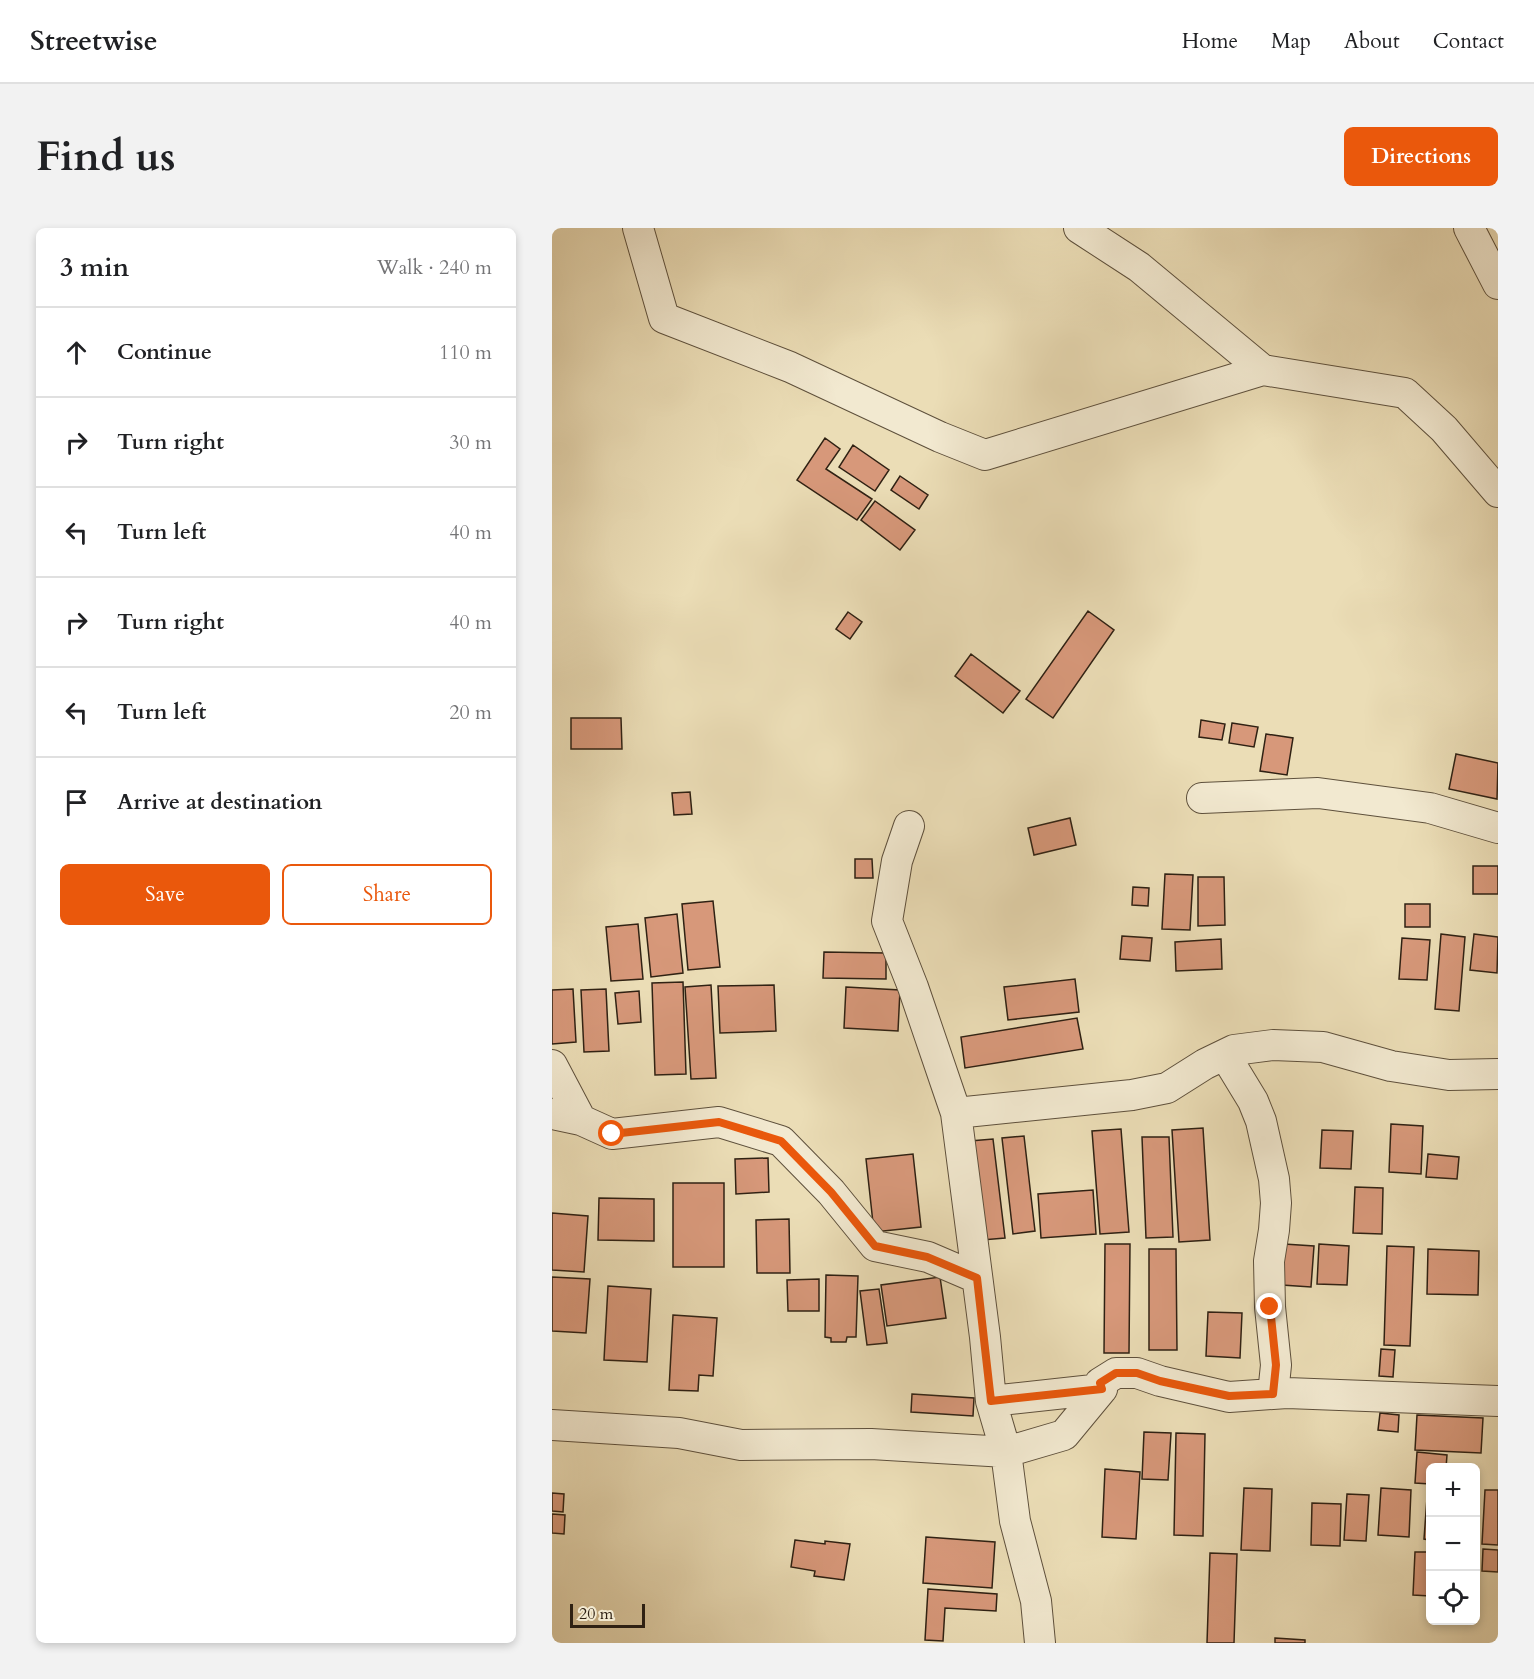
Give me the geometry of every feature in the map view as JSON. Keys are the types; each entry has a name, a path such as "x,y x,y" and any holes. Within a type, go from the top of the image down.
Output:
{"street":[{"path":"638,228 664,318 790,367 985,455 1263,370 1405,393 1444,429 1498,492"},
{"path":"1079,228 1139,267 1263,370"},
{"path":"1469,228 1498,284"},
{"path":"1202,798 1328,794 1430,808 1498,828"},
{"path":"909,826 897,861 887,921 913,987 956,1113 991,1401 1006,1452 1015,1521 1036,1601 1040,1643"},
{"path":"956,1113 1132,1095 1167,1088 1234,1050 1273,1045 1323,1047 1391,1066 1449,1075 1498,1074"},
{"path":"1225,1054 1262,1121 1274,1179 1275,1221 1269,1261 1270,1307 1276,1365 1273,1394"},
{"path":"552,1065 581,1120"},
{"path":"552,1114 581,1120 612,1134 719,1122 781,1141 831,1192 875,1246 927,1257 977,1278"},
{"path":"1102,1389 1100,1383 1116,1373 1137,1373 1160,1381 1229,1396 1273,1394 1498,1401"},
{"path":"991,1401 1102,1389"},
{"path":"552,1425 679,1432 741,1445 871,1444 1006,1452 1064,1435 1102,1389"}],"building":[{"path":"825,438 840,449 826,469 872,499 857,520 797,480"},
{"path":"853,445 889,470 875,491 839,467"},
{"path":"900,476 928,495 919,509 891,490"},
{"path":"875,501 915,530 900,550 861,520"},
{"path":"1088,611 1114,630 1053,718 1026,699"},
{"path":"848,612 862,622 850,639 836,629"},
{"path":"971,654 1020,691 1003,713 955,676"},
{"path":"571,718 621,718 622,749 571,749"},
{"path":"1201,720 1225,724 1222,740 1199,737"},
{"path":"1232,723 1258,727 1254,747 1229,743"},
{"path":"1266,734 1293,738 1287,775 1260,771"},
{"path":"1456,754 1498,763 1497,799 1449,789"},
{"path":"690,792 692,814 674,815 672,793"},
{"path":"1070,818 1076,845 1034,855 1028,828"},
{"path":"855,859 872,859 873,878 855,878"},
{"path":"1473,866 1498,866 1498,894 1473,894"},
{"path":"1165,874 1193,875 1190,930 1162,929"},
{"path":"1198,877 1224,877 1225,925 1198,926"},
{"path":"1133,887 1149,888 1148,906 1132,905"},
{"path":"713,901 720,967 688,970 682,904"},
{"path":"1405,904 1430,904 1430,927 1405,927"},
{"path":"677,914 683,973 651,977 645,918"},
{"path":"638,924 643,979 611,981 606,927"},
{"path":"1441,934 1465,937 1459,1011 1435,1009"},
{"path":"1474,934 1498,937 1497,973 1470,970"},
{"path":"1122,936 1152,938 1150,961 1120,959"},
{"path":"1402,938 1430,940 1427,980 1399,979"},
{"path":"1221,939 1222,969 1176,971 1175,942"},
{"path":"824,952 886,953 886,979 823,978"},
{"path":"1075,979 1079,1012 1008,1020 1004,987"},
{"path":"683,982 686,1074 655,1075 652,983"},
{"path":"711,985 716,1078 691,1079 685,987"},
{"path":"774,985 776,1031 720,1033 718,986"},
{"path":"846,987 900,990 898,1031 844,1028"},
{"path":"573,989 576,1042 552,1044 552,990"},
{"path":"606,989 609,1051 584,1052 581,990"},
{"path":"639,991 641,1022 618,1024 615,993"},
{"path":"1077,1018 1083,1049 965,1068 961,1037"},
{"path":"1391,1124 1423,1126 1421,1174 1389,1172"},
{"path":"1203,1128 1210,1240 1179,1242 1172,1130"},
{"path":"1121,1129 1129,1232 1100,1234 1092,1131"},
{"path":"1322,1130 1353,1131 1351,1169 1320,1168"},
{"path":"1024,1136 1035,1231 1013,1234 1002,1138"},
{"path":"1142,1137 1169,1137 1173,1237 1146,1238"},
{"path":"993,1139 1005,1238 982,1240 970,1141"},
{"path":"913,1154 921,1227 874,1232 866,1159"},
{"path":"1428,1154 1459,1157 1457,1179 1426,1177"},
{"path":"768,1158 769,1192 736,1194 735,1159"},
{"path":"673,1183 724,1183 724,1267 673,1267"},
{"path":"1355,1187 1383,1188 1382,1234 1353,1233"},
{"path":"1093,1190 1096,1234 1041,1238 1038,1194"},
{"path":"599,1198 654,1199 654,1241 598,1240"},
{"path":"552,1213 588,1216 584,1272 552,1270"},
{"path":"789,1219 790,1273 757,1273 756,1220"},
{"path":"1105,1244 1130,1244 1129,1353 1104,1353"},
{"path":"1284,1244 1314,1246 1311,1287 1282,1285"},
{"path":"1319,1244 1349,1246 1347,1285 1317,1284"},
{"path":"1387,1246 1414,1247 1410,1346 1384,1345"},
{"path":"1149,1249 1176,1249 1177,1350 1149,1350"},
{"path":"1428,1249 1479,1251 1478,1295 1427,1294"},
{"path":"826,1275 858,1276 856,1337 847,1337 846,1342 831,1342 831,1338 825,1337"},
{"path":"552,1277 590,1279 586,1333 552,1331"},
{"path":"940,1277 946,1318 887,1326 881,1285"},
{"path":"819,1279 819,1311 788,1311 787,1280"},
{"path":"608,1286 651,1289 647,1362 604,1360"},
{"path":"879,1289 887,1343 867,1345 860,1291"},
{"path":"1208,1312 1242,1313 1240,1358 1206,1356"},
{"path":"673,1315 717,1318 713,1376 699,1375 698,1391 669,1390"},
{"path":"1381,1349 1395,1350 1393,1377 1379,1376"},
{"path":"912,1394 974,1398 973,1416 911,1412"},
{"path":"1380,1413 1399,1415 1398,1432 1378,1430"},
{"path":"1417,1415 1483,1418 1481,1453 1415,1450"},
{"path":"1144,1432 1171,1433 1168,1480 1142,1479"},
{"path":"1176,1433 1205,1434 1203,1536 1174,1535"},
{"path":"1417,1452 1447,1455 1446,1463 1426,1463 1426,1484 1415,1483"},
{"path":"1105,1469 1140,1472 1136,1539 1102,1537"},
{"path":"1244,1488 1272,1489 1270,1551 1241,1550"},
{"path":"1381,1488 1411,1490 1409,1537 1378,1535"},
{"path":"1485,1490 1498,1490 1498,1545 1482,1544"},
{"path":"552,1493 564,1494 563,1512 552,1511"},
{"path":"1347,1494 1369,1495 1366,1541 1344,1540"},
{"path":"1312,1503 1341,1504 1340,1546 1311,1545"},
{"path":"1426,1512 1426,1539 1424,1539"},
{"path":"552,1514 565,1515 564,1534 552,1533"},
{"path":"926,1537 995,1542 992,1588 923,1583"},
{"path":"795,1540 825,1544 825,1541 850,1544 844,1580 814,1576 815,1571 791,1567"},
{"path":"1483,1549 1498,1550 1498,1572 1482,1571"},
{"path":"1415,1552 1426,1552 1426,1596 1413,1595"},
{"path":"1210,1553 1237,1554 1234,1643 1207,1643"},
{"path":"928,1589 997,1594 996,1611 945,1608 943,1641 925,1640"},
{"path":"1275,1638 1305,1640 1305,1643 1275,1643"}],"route":[{"path":"612,1134 719,1122 781,1141 831,1192 875,1246 927,1257 977,1278 991,1401 1102,1389 1100,1383 1116,1373 1137,1373 1160,1381 1229,1396 1273,1394 1276,1365 1270,1307"}]}
